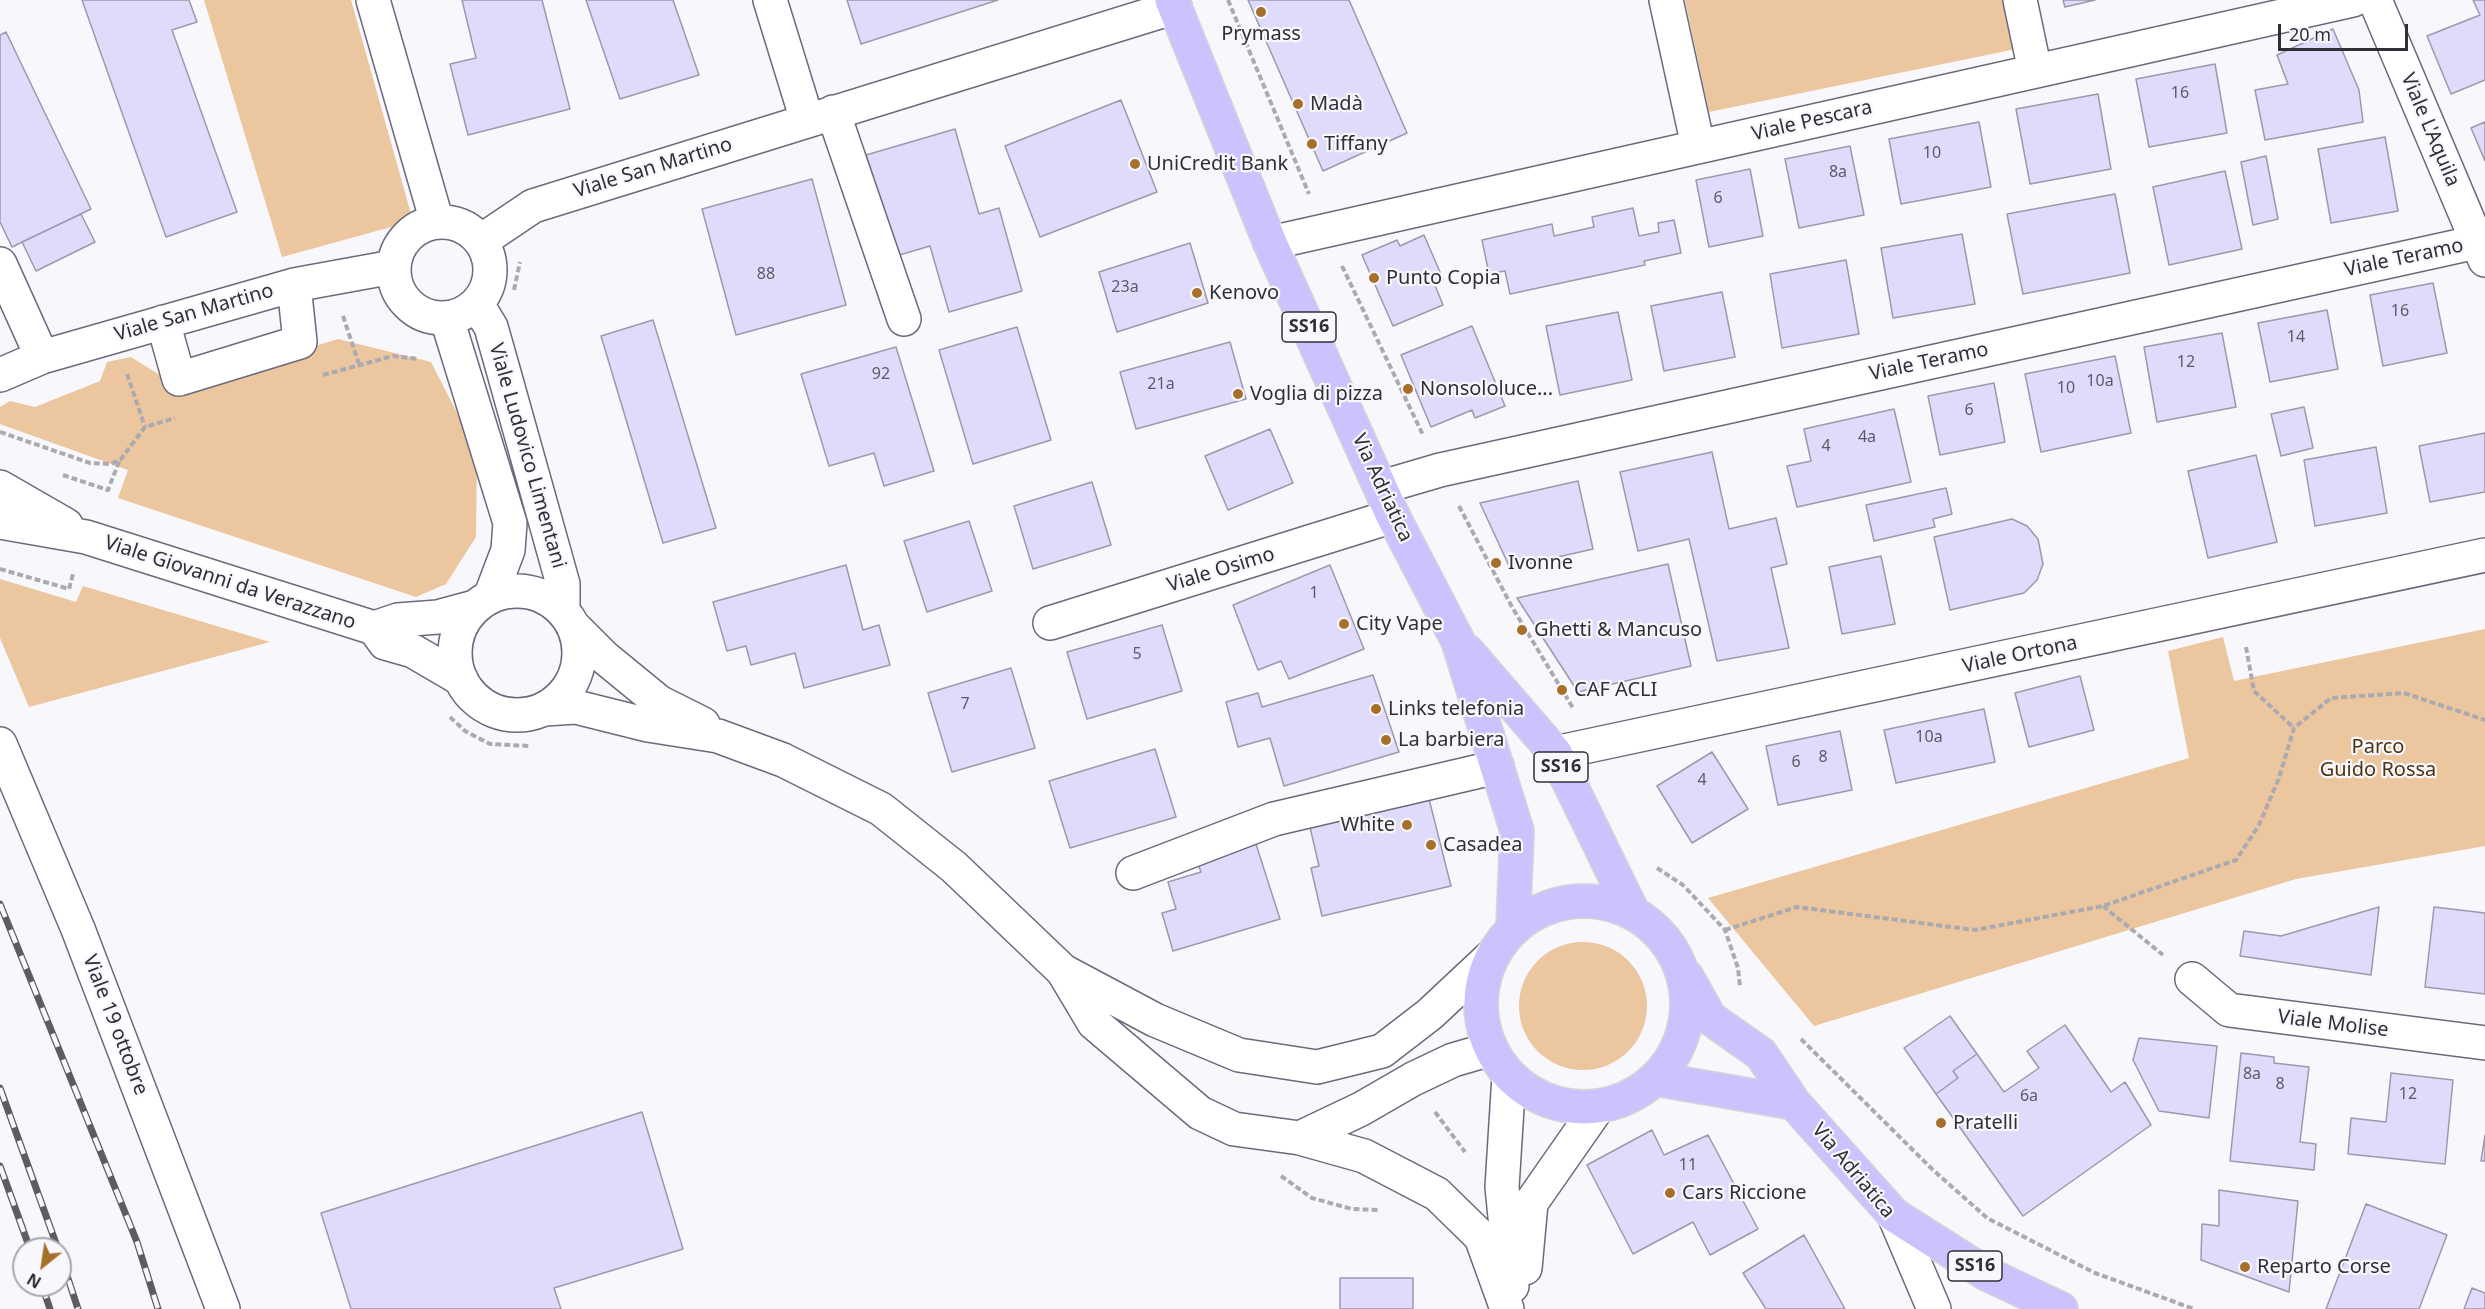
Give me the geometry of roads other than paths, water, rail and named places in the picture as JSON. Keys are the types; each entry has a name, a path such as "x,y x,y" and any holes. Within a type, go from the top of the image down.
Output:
{"main road":[{"name":"Via Adriatica","path":"1173,3 1270,243 1387,502 1458,641 1517,831 1513,929"},
{"name":"Via Adriatica","path":"1458,641 1555,753 1633,913"},
{"path":"1570,902 1602,903 1633,913 1659,933 1677,960 1687,991 1686,1023 1676,1053 1656,1079 1629,1098 1598,1107 1566,1106 1535,1096 1509,1076 1491,1049 1482,1018 1482,986 1493,956 1513,929 1539,912 1570,902"},
{"name":"Via Adriatica","path":"1677,960 1710,1018 1761,1054 1794,1103 1894,1215"},
{"path":"1656,1079 1794,1103"},
{"name":"SS16","path":"1894,1215 1987,1274 2061,1309"}],"street":[{"path":"374,0 437,222"},
{"path":"770,0 904,319"},
{"path":"1666,0 1698,146"},
{"path":"2020,0 2035,71"},
{"name":"Viale Pescara","path":"1270,243 2353,0"},
{"name":"Viale L'Aquila","path":"2375,0 2481,251"},
{"name":"Viale San Martino","path":"481,242 533,206 1173,3"},
{"path":"437,222 453,223 469,230 481,242 489,257 491,274 487,290 477,304 464,314 447,319 430,317 415,310 402,298 395,283 393,267 397,250 407,236 421,226 437,222"},
{"name":"Viale Teramo","path":"1387,502 1440,470 2481,251"},
{"path":"0,264 42,357"},
{"name":"Viale San Martino","path":"0,375 42,357 294,285 393,267"},
{"path":"164,322 179,379 300,342 294,285"},
{"name":"Viale Ludovico Limentani","path":"477,304 491,327 563,584 569,619"},
{"name":"Viale Ludovico Limentani","path":"447,319 510,523 508,550 483,601"},
{"name":"Viale Giovanni da Verazzano","path":"0,487 86,537"},
{"name":"Viale Osimo","path":"1050,623 1387,502"},
{"name":"Viale Giovanni da Verazzano","path":"0,522 86,537 374,628 398,620 438,617 483,601"},
{"name":"Viale Ortona","path":"1555,753 2485,555"},
{"path":"718,736 698,720 659,702 644,691 549,598 530,592 510,591 483,601 463,622 456,640 455,660 461,679 472,696 488,708 506,714 526,715 544,709 576,707 648,725 718,736 783,760 881,809 954,867 1063,971 1094,1023 1200,1113 1234,1129 1300,1138 1364,1156 1437,1194 1481,1237 1507,1309"},
{"path":"544,709 560,698 572,683 579,665 580,645 569,619"},
{"name":"Viale Giovanni da Verazzano","path":"374,628 385,643 413,651 461,679"},
{"name":"Viale 19 ottobre","path":"0,744 78,929 223,1309"},
{"path":"1133,873 1274,819 1497,766"},
{"path":"1063,971 1155,1020 1239,1054 1317,1067 1382,1051 1430,1014 1493,956"},
{"name":"Viale Molise","path":"2192,979 2229,1010 2485,1043"},
{"path":"1300,1138 1361,1109 1413,1078 1453,1060 1491,1049"},
{"path":"1509,1076 1502,1187 1515,1309"},
{"path":"1521,1309 1531,1203 1598,1107"},
{"name":"Via Adriatica","path":"1894,1215 1934,1309"}],"railway":[{"path":"0,904 137,1242 158,1309"},
{"path":"0,1088 54,1237"},
{"path":"0,1166 26,1237"},
{"path":"72,1291 78,1309"},
{"path":"46,1297 50,1309"}],"place":[{"name":"Prymass","path":"1261,12"},
{"name":"Madà","path":"1298,104"},
{"name":"Tiffany","path":"1312,144"},
{"name":"UniCredit Bank","path":"1135,164"},
{"name":"Punto Copia","path":"1374,278"},
{"name":"Kenovo","path":"1197,293"},
{"name":"Nonsololuce...","path":"1408,389"},
{"name":"Voglia di pizza","path":"1238,394"},
{"name":"Ivonne","path":"1496,563"},
{"name":"City Vape","path":"1344,624"},
{"name":"Ghetti & Mancuso","path":"1522,630"},
{"name":"CAF ACLI","path":"1562,690"},
{"name":"Links telefonia","path":"1376,709"},
{"name":"La barbiera","path":"1386,740"},
{"name":"White","path":"1407,825"},
{"name":"Casadea","path":"1431,845"},
{"name":"Pratelli","path":"1941,1123"},
{"name":"Cars Riccione","path":"1670,1193"},
{"name":"Reparto Corse","path":"2245,1267"}],"park label":[{"name":"Parco Guido Rossa","path":"2378,758"}]}
